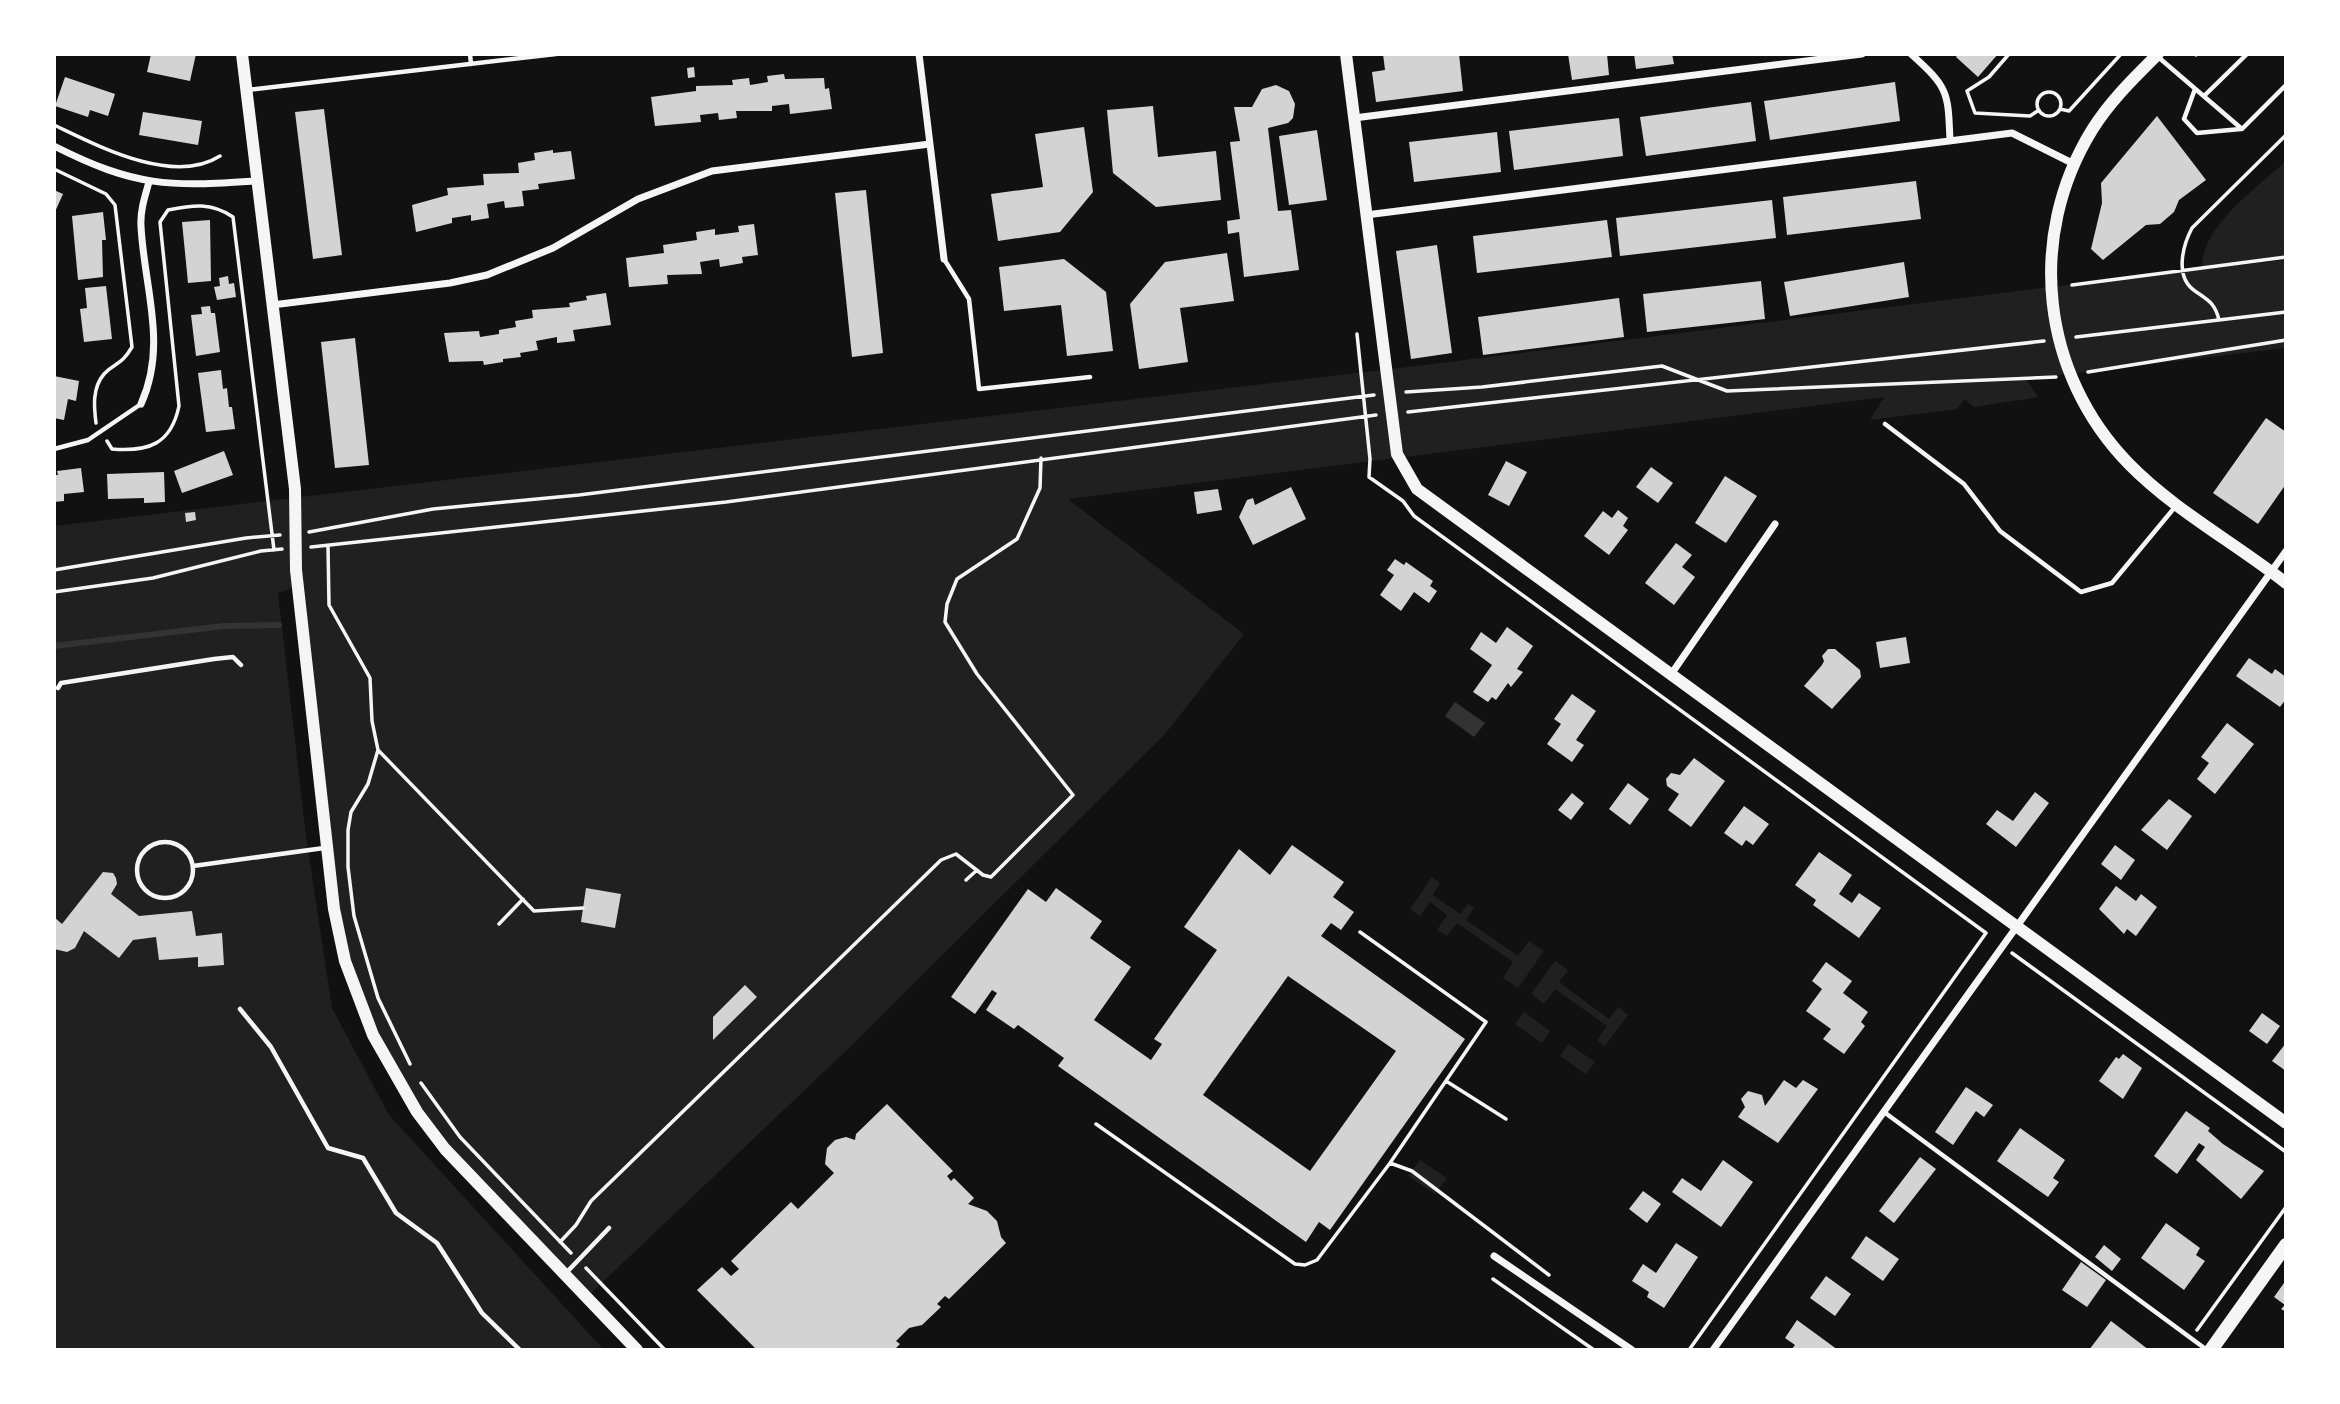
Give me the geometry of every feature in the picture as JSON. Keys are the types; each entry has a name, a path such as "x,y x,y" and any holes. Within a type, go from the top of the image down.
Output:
{"main road":[{"path":"2209,1350 2286,1245"}],"street":[{"path":"242,54 295,489 296,548 303,634 327,848 334,909 345,961 361,1006 385,1059 417,1112 445,1149 637,1350"},
{"path":"919,54 944,259"},
{"path":"1346,54 1398,454 1417,489 2286,1123"},
{"path":"1354,118 1862,54"},
{"path":"1911,54 1931,72 1948,96 1950,141"},
{"path":"2158,55 2114,100 2092,131 2074,164 2057,221 2051,268 2052,308 2068,375 2106,439 2131,466 2286,583"},
{"path":"1366,215 2012,132 2074,164"},
{"path":"272,305 450,283 487,275 553,248 638,199 712,171 930,144"},
{"path":"54,146 118,175 149,182 182,186 257,181"},
{"path":"141,404 154,366 155,345 141,224 149,182"},
{"path":"1672,673 1775,523"},
{"path":"1713,1350 2286,551"},
{"path":"1494,1256 1632,1350"}],"lane":[{"path":"470,54 471,64"},
{"path":"246,90 556,54"},
{"path":"2204,96 2247,54"},
{"path":"2158,55 2242,128"},
{"path":"2195,89 2184,119 2197,133 2242,128 2286,85"},
{"path":"944,259 969,299 979,388 1090,377"},
{"path":"54,449 69,448 101,433 141,404"},
{"path":"1885,424 1964,484 2000,531 2081,592 2112,583 2178,504"},
{"path":"58,688 61,683 214,659 233,657 241,666"},
{"path":"168,842 185,850 193,866 190,884 176,897 167,899 149,894 138,879 138,861 150,847 168,842"},
{"path":"193,866 327,848"},
{"path":"240,1009 271,1048 328,1148 363,1158 396,1213 438,1243 482,1313 520,1350"},
{"path":"1883,1112 2209,1350"},
{"path":"564,1275 609,1228"}],"path":[{"path":"2009,54 1989,77 1967,91 1975,113 2030,116 2039,110"},
{"path":"2060,109 2069,111 2122,54"},
{"path":"2051,92 2060,99 2060,109 2053,115 2047,116 2039,110 2039,96 2051,92"},
{"path":"54,125 118,155 169,165 208,163 220,156"},
{"path":"2219,320 2216,308 2208,297 2193,290 2186,281 2183,271 2185,242 2192,228 2286,135"},
{"path":"54,169 106,194 115,205 132,347 123,363 104,374 93,400 101,433 112,449 138,451 161,441 175,426 179,406 160,222 168,210 192,205 217,206 233,217 274,550"},
{"path":"2073,285 2286,257"},
{"path":"2114,333 2286,312"},
{"path":"54,570 296,534 433,509 579,495 1390,393 1482,387 1645,366 1662,366 1727,391 2068,375 2286,340"},
{"path":"54,592 153,579 274,550 712,503 1392,413 2002,345"},
{"path":"559,1242 576,1225 591,1201 941,860 956,853 983,876 990,877 1073,795 977,674 946,622 947,604 957,579 1017,539 1040,488 1041,458"},
{"path":"328,546 329,605 370,678 372,721 378,750 368,784 351,812 348,867 357,929 378,998 415,1075 460,1138 665,1350"},
{"path":"378,750 534,911 583,908"},
{"path":"966,880 977,870"},
{"path":"499,925 523,899"},
{"path":"1096,1124 1295,1265 1305,1265 1317,1260 1390,1163 1486,1022 1360,932"},
{"path":"1689,1350 1986,933"},
{"path":"2002,946 2286,1152"},
{"path":"1446,1081 1506,1119"},
{"path":"1390,1163 1412,1171 1514,1249"},
{"path":"2190,1338 2286,1207"},
{"path":"1493,1279 1594,1350"}],"shaded area":[{"path":"2286,161 2286,257 2209,268 2286,260 2286,348 2026,379 2038,397 1974,407 1965,399 1957,409 1870,420 1884,397 1068,499 1244,634 1165,734 850,1047 586,1298 445,1149 357,996 327,848 297,586 278,593 306,836 332,1008 389,1115 604,1350 54,1350 54,526 1408,367 2202,268 2204,252 2220,223"},
{"path":"1455,702 1485,723 1474,737 1445,716"},
{"path":"1432,877 1440,883 1433,895 1460,914 1468,904 1474,908 1466,920 1518,956 1529,941 1544,951 1518,988 1503,978 1513,962 1457,923 1447,936 1437,930 1447,915 1430,902 1420,916 1410,909"},
{"path":"1555,961 1568,970 1559,982 1609,1019 1618,1007 1628,1015 1605,1046 1597,1040 1607,1026 1555,989 1544,1004 1531,994"},
{"path":"1524,1012 1550,1031 1542,1043 1515,1024"},
{"path":"1569,1044 1595,1062 1586,1074 1560,1056"},
{"path":"1420,1160 1447,1178 1435,1194 1408,1176"}],"building":[{"path":"151,54 196,54 190,81 147,72"},
{"path":"1383,54 1459,54 1463,91 1376,102 1372,72 1385,70"},
{"path":"1568,54 1607,54 1609,75 1572,80"},
{"path":"1634,54 1672,54 1674,64 1636,69"},
{"path":"1958,54 1998,54 1978,77 1956,57"},
{"path":"694,67 695,77 688,78 687,68"},
{"path":"784,74 785,79 824,78 825,89 829,88 832,109 790,114 789,104 772,106 772,111 736,111 737,118 719,120 718,113 700,115 701,122 655,126 651,97 696,91 696,86 733,85 732,80 749,78 750,85 768,82 767,76"},
{"path":"65,77 115,94 108,116 90,110 88,117 55,106"},
{"path":"1895,82 1900,121 1770,140 1764,101"},
{"path":"1276,85 1289,91 1295,104 1293,118 1288,123 1268,128 1278,211 1291,210 1299,270 1244,277 1239,232 1228,234 1227,221 1240,219 1230,142 1240,141 1234,107 1252,107 1262,89"},
{"path":"1751,102 1756,141 1646,156 1640,117"},
{"path":"1153,106 1158,157 1216,151 1221,200 1156,207 1113,173 1107,110"},
{"path":"324,109 342,255 313,259 295,112"},
{"path":"143,112 202,121 198,145 139,135"},
{"path":"2157,116 2206,180 2179,200 2174,212 2160,224 2146,225 2103,260 2091,249 2102,203 2101,183"},
{"path":"1619,118 1623,156 1514,170 1509,131"},
{"path":"1084,127 1093,192 1060,232 998,241 991,194 1043,187 1035,134"},
{"path":"1317,130 1327,200 1289,205 1279,136"},
{"path":"1497,132 1501,172 1414,182 1409,142"},
{"path":"553,150 553,153 571,151 575,179 538,184 539,189 522,191 524,206 505,208 504,201 487,204 489,218 471,221 471,215 452,218 452,223 416,232 412,205 448,195 447,188 484,185 483,174 519,173 518,163 535,160 534,153"},
{"path":"1916,181 1921,219 1787,235 1783,197"},
{"path":"54,190 63,194 54,214"},
{"path":"866,190 883,353 852,357 835,193"},
{"path":"1772,200 1776,238 1620,256 1616,218"},
{"path":"103,212 106,240 102,240 103,277 78,280 72,216"},
{"path":"210,220 211,281 188,283 182,222"},
{"path":"1607,220 1612,257 1477,273 1473,236"},
{"path":"754,224 758,255 742,257 743,263 720,267 719,259 700,262 702,274 667,275 668,284 629,287 626,258 664,253 663,245 697,240 696,232 715,229 715,235 739,232 738,226"},
{"path":"1437,245 1452,353 1411,359 1396,251"},
{"path":"1227,253 1234,301 1180,308 1188,362 1139,369 1130,304 1165,262"},
{"path":"1064,259 1106,292 1113,351 1067,356 1061,305 1004,311 999,267"},
{"path":"1904,262 1909,297 1790,316 1784,282"},
{"path":"228,276 229,284 234,283 236,297 217,300 214,287 220,286 219,278"},
{"path":"1761,281 1765,319 1647,332 1643,294"},
{"path":"106,286 112,339 84,342 80,309 87,308 85,288"},
{"path":"606,293 611,325 573,330 575,341 557,343 557,337 536,341 538,350 520,353 521,357 503,359 503,362 484,365 483,361 449,362 444,333 479,331 480,337 499,334 499,330 516,327 515,321 533,318 532,310 570,307 569,303 587,300 586,296"},
{"path":"1619,298 1624,337 1483,355 1478,317"},
{"path":"210,306 211,313 215,313 220,352 196,356 191,315 202,314 201,307"},
{"path":"355,338 369,465 335,468 321,342"},
{"path":"221,370 223,389 227,388 235,429 206,432 198,373"},
{"path":"54,376 79,381 76,401 68,399 64,420 54,418"},
{"path":"2266,418 2286,432 2286,484 2258,524 2213,493"},
{"path":"224,451 233,475 182,493 174,471"},
{"path":"1506,461 1527,472 1509,506 1488,495"},
{"path":"1651,467 1673,483 1658,503 1636,487"},
{"path":"81,468 84,492 64,494 64,501 54,502 54,475 58,475 57,471"},
{"path":"164,472 165,502 144,503 144,498 108,499 107,474"},
{"path":"1725,476 1757,496 1726,543 1695,523"},
{"path":"1291,487 1306,519 1253,545 1239,517 1247,500 1253,498 1255,505"},
{"path":"1218,489 1222,510 1197,514 1194,492"},
{"path":"1618,510 1628,518 1623,526 1628,530 1609,555 1584,536 1603,511 1612,518"},
{"path":"195,512 196,520 186,522 185,513"},
{"path":"1676,543 1692,555 1682,567 1695,577 1674,605 1645,583"},
{"path":"1395,559 1404,565 1406,562 1433,581 1430,586 1437,591 1429,603 1414,592 1401,611 1380,595 1394,575 1387,570"},
{"path":"1507,627 1533,646 1517,669 1523,672 1511,687 1508,683 1496,700 1492,697 1488,702 1473,692 1492,665 1470,649 1481,632 1496,643"},
{"path":"1906,637 1910,663 1880,668 1876,642"},
{"path":"1828,649 1835,649 1860,670 1861,677 1832,709 1804,686 1822,665 1822,656"},
{"path":"2249,658 2272,674 2275,669 2286,677 2286,699 2280,707 2236,676"},
{"path":"1572,694 1596,711 1576,740 1584,745 1572,762 1547,744 1561,724 1554,719"},
{"path":"2227,723 2254,744 2215,794 2197,779 2209,763 2201,757"},
{"path":"1694,758 1725,781 1691,827 1668,810 1679,794 1667,786 1666,779 1671,773 1680,775"},
{"path":"1628,783 1649,799 1630,825 1609,809"},
{"path":"2035,792 2049,803 2016,847 1986,824 1997,810 2013,821"},
{"path":"1572,793 1584,803 1571,820 1558,810"},
{"path":"2169,799 2192,816 2167,850 2141,830"},
{"path":"1744,806 1769,824 1753,845 1746,840 1742,846 1724,833"},
{"path":"1292,845 1344,882 1333,897 1354,912 1341,930 1331,923 1321,936 1465,1039 1330,1230 1319,1222 1306,1242 1058,1066 1064,1058 1018,1025 1014,1029 986,1010 997,993 992,990 975,1014 951,997 1028,889 1046,902 1056,888 1102,921 1090,938 1131,967 1094,1020 1151,1060 1162,1044 1154,1039 1217,950 1184,927 1239,849 1270,875","holes":["1288,976 1396,1051 1310,1171 1203,1095"]},
{"path":"2115,845 2135,860 2121,880 2101,864"},
{"path":"1819,852 1852,875 1839,894 1852,903 1859,893 1881,908 1859,938 1813,905 1816,900 1795,885"},
{"path":"103,872 113,873 116,878 117,884 111,894 139,916 192,911 196,936 222,933 224,965 198,967 198,957 159,960 156,937 133,940 119,958 84,931 75,948 67,952 54,949 54,917 62,924"},
{"path":"2116,886 2136,901 2141,894 2157,907 2136,936 2127,929 2124,934 2099,909"},
{"path":"586,888 621,894 615,928 581,922"},
{"path":"1826,962 1852,981 1843,993 1868,1012 1861,1022 1865,1026 1844,1054 1823,1039 1831,1029 1806,1011 1822,989 1812,981"},
{"path":"745,985 757,997 713,1040 713,1017"},
{"path":"2262,1013 2280,1026 2267,1044 2249,1031"},
{"path":"2286,1043 2286,1071 2272,1061"},
{"path":"2123,1054 2142,1068 2123,1099 2099,1081 2116,1057 2119,1059"},
{"path":"1784,1080 1796,1088 1803,1080 1818,1089 1778,1143 1738,1117 1745,1107 1741,1099 1748,1091 1762,1095 1765,1106"},
{"path":"1966,1087 1993,1105 1984,1117 1976,1111 1953,1145 1935,1132"},
{"path":"887,1104 953,1171 947,1176 951,1181 954,1178 974,1198 968,1204 987,1211 997,1221 1001,1237 1006,1243 949,1299 945,1296 937,1304 941,1307 922,1325 909,1328 896,1341 900,1344 894,1350 757,1350 697,1290 722,1267 731,1276 739,1269 731,1261 791,1202 798,1209 834,1173 825,1164 827,1148 835,1140 846,1137 855,1140 856,1134"},
{"path":"2186,1111 2210,1128 2208,1131 2223,1144 2264,1171 2241,1199 2196,1160 2205,1147 2199,1143 2177,1174 2154,1156"},
{"path":"2020,1128 2065,1160 2053,1178 2059,1182 2048,1197 1997,1161"},
{"path":"1920,1157 1936,1169 1894,1223 1879,1211"},
{"path":"1723,1160 1753,1182 1721,1227 1672,1192 1682,1178 1701,1191"},
{"path":"1643,1191 1661,1204 1647,1223 1629,1209"},
{"path":"2166,1223 2200,1248 2196,1255 2205,1261 2184,1290 2141,1258"},
{"path":"1866,1236 1899,1259 1883,1281 1851,1258"},
{"path":"1676,1243 1698,1257 1664,1308 1647,1297 1649,1292 1632,1281 1643,1264 1656,1273"},
{"path":"2104,1245 2121,1259 2112,1271 2095,1257"},
{"path":"2081,1262 2106,1280 2087,1307 2062,1290"},
{"path":"1826,1276 1851,1294 1835,1316 1810,1298"},
{"path":"2284,1283 2286,1312 2281,1309 2285,1305 2274,1297"},
{"path":"1797,1320 1838,1350 1791,1350 1795,1345 1785,1338"},
{"path":"2111,1321 2149,1350 2089,1350"}],"waterway":[{"path":"54,646 224,626 279,625"}]}
